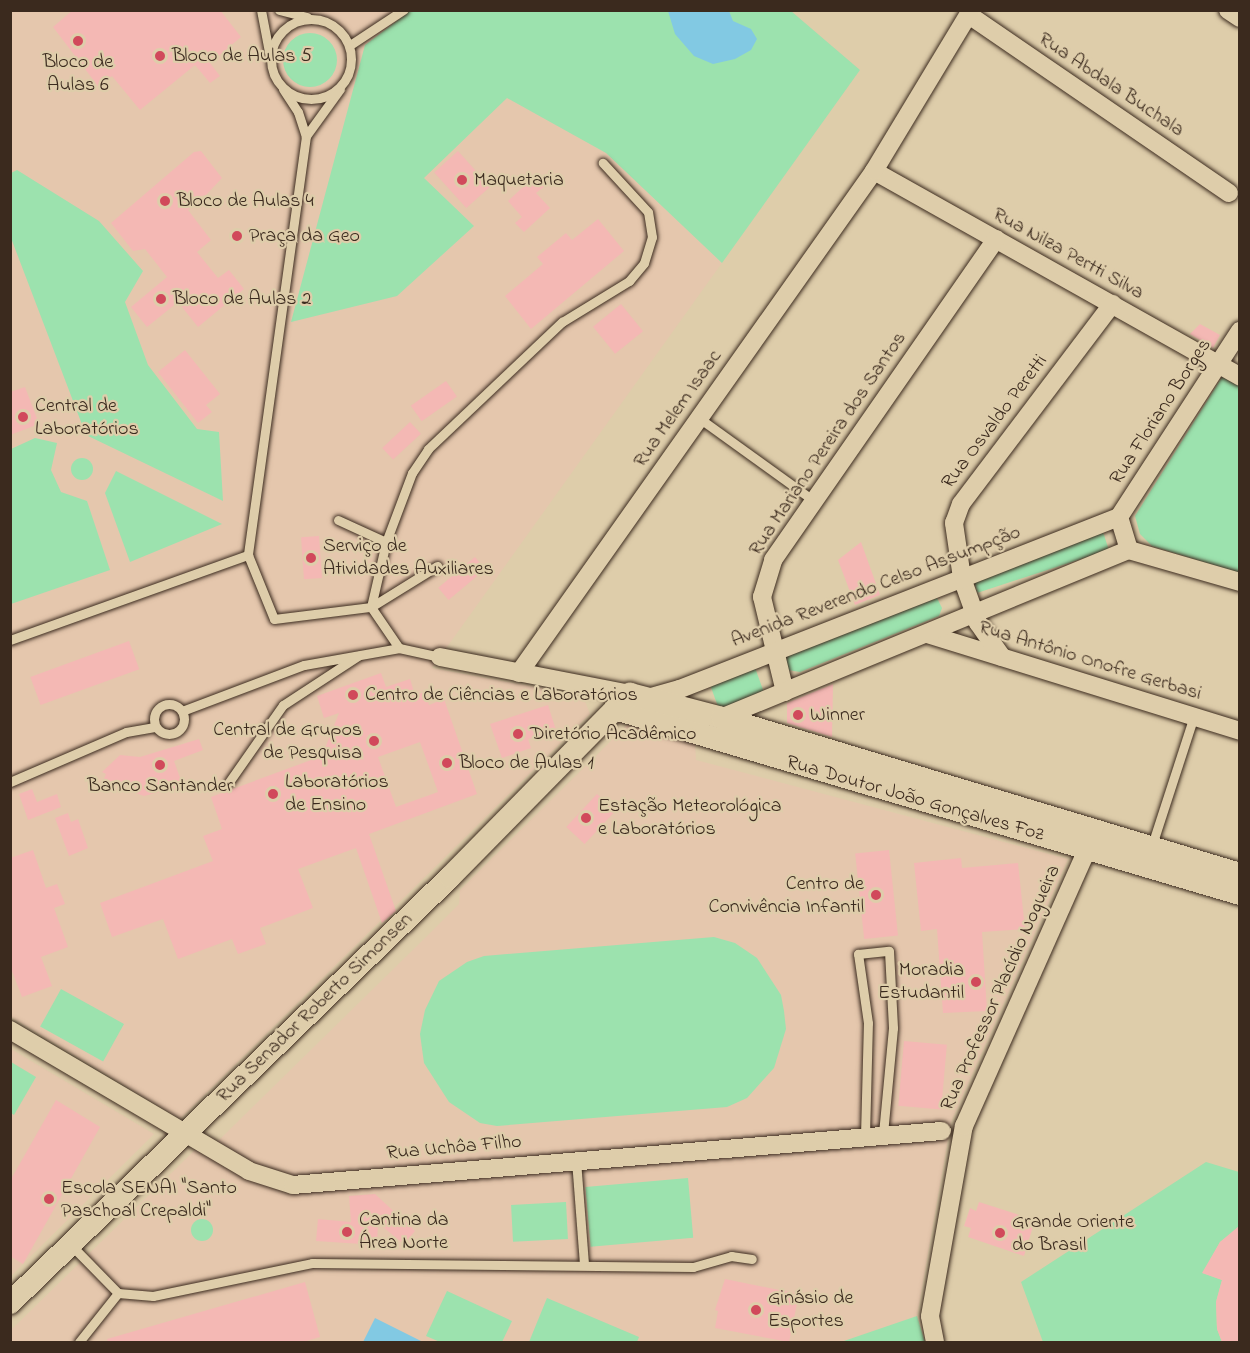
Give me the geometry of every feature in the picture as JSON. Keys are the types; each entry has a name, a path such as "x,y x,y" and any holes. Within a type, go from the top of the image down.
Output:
{"street":[{"path":"1228,10 1239,18"},
{"name":"Rua Melem Isaac","path":"519,673 874,171 970,13"},
{"name":"Rua Abdala Buchala","path":"970,13 1228,193"},
{"name":"Rua Nilza Pertti Silva","path":"874,171 1239,376"},
{"name":"Rua Mariano Pereira dos Santos","path":"785,692 762,597 765,580 773,560 996,239"},
{"name":"Rua Osvaldo Peretti","path":"1002,657 988,641 962,578 954,523 961,504 1112,304"},
{"name":"Rua Floriano Borges","path":"1119,516 1220,364 1239,331"},
{"path":"1119,516 1130,550"},
{"name":"Avenida Reverendo Celso Assumpção","path":"631,700 680,689 773,650 1119,516"},
{"path":"674,728 722,718 1130,550 1239,582"},
{"name":"Rua Antônio Onofre Gerbasi","path":"927,634 1239,731"},
{"path":"441,657 601,689 631,700"},
{"name":"Rua Doutor João Gonçalves Foz","path":"631,700 722,718 1091,840 1239,894"},
{"name":"Rua Doutor João Gonçalves Foz","path":"631,700 674,728 1091,840 1151,848 1239,874"},
{"name":"Rua Senador Roberto Simonsen","path":"11,1302 631,700"},
{"name":"Rua Professor Placídio Nogueira","path":"935,1342 930,1316 964,1126 1091,840"},
{"name":"Rua Uchôa Filho","path":"10,1030 249,1171 293,1185 942,1131"}],"lane":[{"path":"261,10 274,76 298,112 306,136 248,555 274,619 371,607 437,566"},
{"path":"279,10 329,22 343,33 350,45 351,67 341,87 306,136"},
{"path":"350,45 403,10"},
{"path":"270,60 276,39 288,25 309,18"},
{"path":"283,89 299,98 322,98 341,87"},
{"path":"399,648 371,607 386,542 412,473 428,449 562,322 629,281 644,263 652,237 648,212 603,163"},
{"path":"699,418 814,501"},
{"path":"338,520 386,542"},
{"path":"10,640 248,555"},
{"path":"182,711 296,667 399,648 441,657"},
{"path":"229,782 283,705 360,655"},
{"path":"10,782 115,736 155,727 165,734 176,732 184,723 182,711 173,704 161,705 154,715 155,727"},
{"path":"1151,848 1194,716"},
{"path":"889,951 893,1028 874,1135 868,1023 858,954 889,951"},
{"path":"576,1160 584,1264"},
{"path":"71,1245 118,1293 153,1296 312,1263 584,1264 693,1267 731,1256 752,1259"},
{"path":"79,1342 118,1293"}],"shaded area":[{"path":"10,11 791,11 860,70 432,668 583,696 590,714 180,1119 11,1017"},
{"path":"627,725 695,742 696,760 1068,859 951,1122 917,1316 841,1342 11,1342 11,1330 202,1143 217,1142 424,939 459,904 460,890"},
{"name":"Escola SENAI \"Santo Paschoal Crepaldi\"","path":"11,1049 154,1134 11,1276"}],"green space":[{"path":"410,11 791,11 860,70 722,263 606,153 507,98 424,178 474,226 397,296 291,322 365,45"},
{"path":"305,33 315,33 325,37 333,45 337,60 333,75 325,83 315,87 305,87 295,83 287,75 283,65 283,55 287,45 295,37"},
{"path":"17,170 99,221 143,271 125,302 148,365 197,429 219,432 223,501 86,435 11,238 11,173"},
{"path":"1222,377 1239,386 1239,573 1152,546 1140,534 1135,516"},
{"path":"35,438 57,443 51,470 61,492 87,501 110,570 11,604 11,449"},
{"path":"82,458 90,461 93,469 90,477 82,480 74,477 71,469 74,461"},
{"path":"116,471 222,524 130,562 105,493"},
{"path":"1103,532 1109,550 978,593 972,575"},
{"path":"937,598 942,608 939,616 800,672 788,670 785,656"},
{"path":"754,665 764,692 719,709 709,681"},
{"path":"714,937 735,943 757,958 781,995 786,1029 774,1068 747,1098 727,1107 497,1126 480,1123 449,1102 424,1063 420,1034 425,1010 439,981 467,962 484,956"},
{"path":"61,989 124,1024 103,1062 40,1027"},
{"path":"11,1062 36,1077 14,1115 11,1113"},
{"path":"1206,1162 1239,1172 1239,1228 1220,1242 1203,1273 1222,1280 1216,1302 1217,1329 1222,1342 1043,1342 1021,1282"},
{"path":"688,1178 693,1238 591,1247 585,1187"},
{"path":"566,1202 568,1239 513,1242 511,1205"},
{"path":"202,1219 210,1222 213,1230 210,1238 202,1241 194,1238 191,1230 194,1222"},
{"path":"447,1291 512,1321 502,1342 440,1342 426,1336"},
{"path":"547,1298 639,1337 637,1342 529,1342"},
{"path":"917,1316 925,1342 841,1342"}],"water":[{"path":"668,11 729,11 733,21 751,29 757,39 751,50 735,59 713,64 694,56 675,34"},
{"path":"375,1318 423,1342 363,1342"}],"building":[{"name":"Bloco de Aulas 5","path":"73,10 220,10 241,37 210,63 220,76 210,83 195,65 140,110 112,76 98,86 53,27"},
{"path":"201,151 222,178 206,195 189,198 195,205 188,210 211,240 197,252 218,278 229,270 244,289 198,327 178,302 147,327 131,307 167,277 145,249 133,251 111,223 194,152"},
{"name":"Maquetaria","path":"458,151 490,187 466,208 434,172"},
{"path":"536,175 545,186 536,193 550,208 524,232 515,223 522,217 508,201"},
{"path":"598,219 624,251 531,329 505,296 543,264 537,257 566,233 572,240"},
{"path":"621,304 643,331 615,354 593,327"},
{"path":"1200,324 1220,335 1213,348 1190,334"},
{"path":"185,350 220,394 206,405 212,412 198,423 158,372"},
{"path":"446,381 457,397 422,421 411,406"},
{"name":"Central de Laboratórios","path":"25,387 39,424 10,435 10,392"},
{"path":"410,422 421,434 393,460 382,448"},
{"name":"Serviço de Atividades Auxiliares","path":"319,536 322,578 304,579 301,537"},
{"path":"861,542 880,595 855,605 838,560"},
{"path":"475,557 485,569 449,600 438,588"},
{"path":"129,641 139,669 41,705 30,677"},
{"path":"381,673 386,687 410,679 415,695 425,692 429,705 444,699 477,794 369,834 396,911 382,923 356,848 298,869 313,908 260,928 266,944 238,954 232,939 178,959 163,919 112,937 100,903 213,861 203,836 222,829 211,797 322,756 339,713 324,718 317,696","holes":["420,742 438,792 396,807 378,757"]},
{"path":"833,684 832,737 787,723 787,703"},
{"name":"Diretório Acadêmico","path":"548,705 556,730 528,739 531,748 502,758 490,724"},
{"path":"199,739 203,750 174,761 183,786 144,796 103,781 106,774 102,772 120,755 140,757"},
{"path":"32,789 37,802 57,794 61,807 28,820 19,794"},
{"name":"Estação Meteorológica e Laboratórios","path":"597,794 615,811 585,844 566,827"},
{"path":"68,813 71,822 78,819 88,848 69,856 55,818"},
{"path":"33,850 46,888 57,884 65,904 54,908 68,947 41,957 52,986 22,997 10,966 10,858"},
{"name":"Centro de Convivência Infantil","path":"889,850 898,936 864,939 855,854"},
{"path":"961,858 962,868 1018,863 1025,929 982,932 987,1011 943,1013 937,929 921,931 914,863"},
{"path":"904,1041 947,1045 941,1110 898,1106"},
{"path":"56,1100 100,1127 23,1264 10,1256 10,1181"},
{"path":"375,1194 415,1231 404,1244 378,1223 377,1245 316,1241 318,1219 351,1222 349,1196"},
{"name":"Grande Oriente do Brasil","path":"979,1202 1035,1220 1024,1256 968,1237 971,1228 964,1226 970,1208 976,1211"},
{"path":"1239,1226 1239,1342 1222,1342 1217,1329 1216,1302 1222,1280 1202,1273 1220,1242"},
{"name":"Ginásio de Esportes","path":"725,1279 799,1294 789,1342 715,1328 718,1311 715,1310"},
{"path":"305,1282 320,1337 303,1342 108,1342 107,1339"}],"place":[{"name":"Bloco de Aulas 6","path":"78,41"},
{"name":"Bloco de Aulas 5","path":"160,56"},
{"name":"Maquetaria","path":"462,180"},
{"name":"Bloco de Aulas 4","path":"165,201"},
{"name":"Praça da Geo","path":"237,236"},
{"name":"Bloco de Aulas 2","path":"161,299"},
{"name":"Central de Laboratórios","path":"23,417"},
{"name":"Serviço de Atividades Auxiliares","path":"311,558"},
{"name":"Centro de Ciências e Laboratórios","path":"353,695"},
{"name":"Winner","path":"798,715"},
{"name":"Diretório Acadêmico","path":"518,734"},
{"name":"Central de Grupos de Pesquisa","path":"374,741"},
{"name":"Bloco de Aulas 1","path":"447,763"},
{"name":"Banco Santander","path":"160,765"},
{"name":"Laboratórios de Ensino","path":"273,794"},
{"name":"Estação Meteorológica e Laboratórios","path":"586,818"},
{"name":"Centro de Convivência Infantil","path":"876,895"},
{"name":"Moradia Estudantil","path":"976,982"},
{"name":"Escola SENAI \"Santo Paschoal Crepaldi\"","path":"49,1199"},
{"name":"Cantina da Área Norte","path":"347,1232"},
{"name":"Grande Oriente do Brasil","path":"1000,1233"},
{"name":"Ginásio de Esportes","path":"756,1310"}]}
